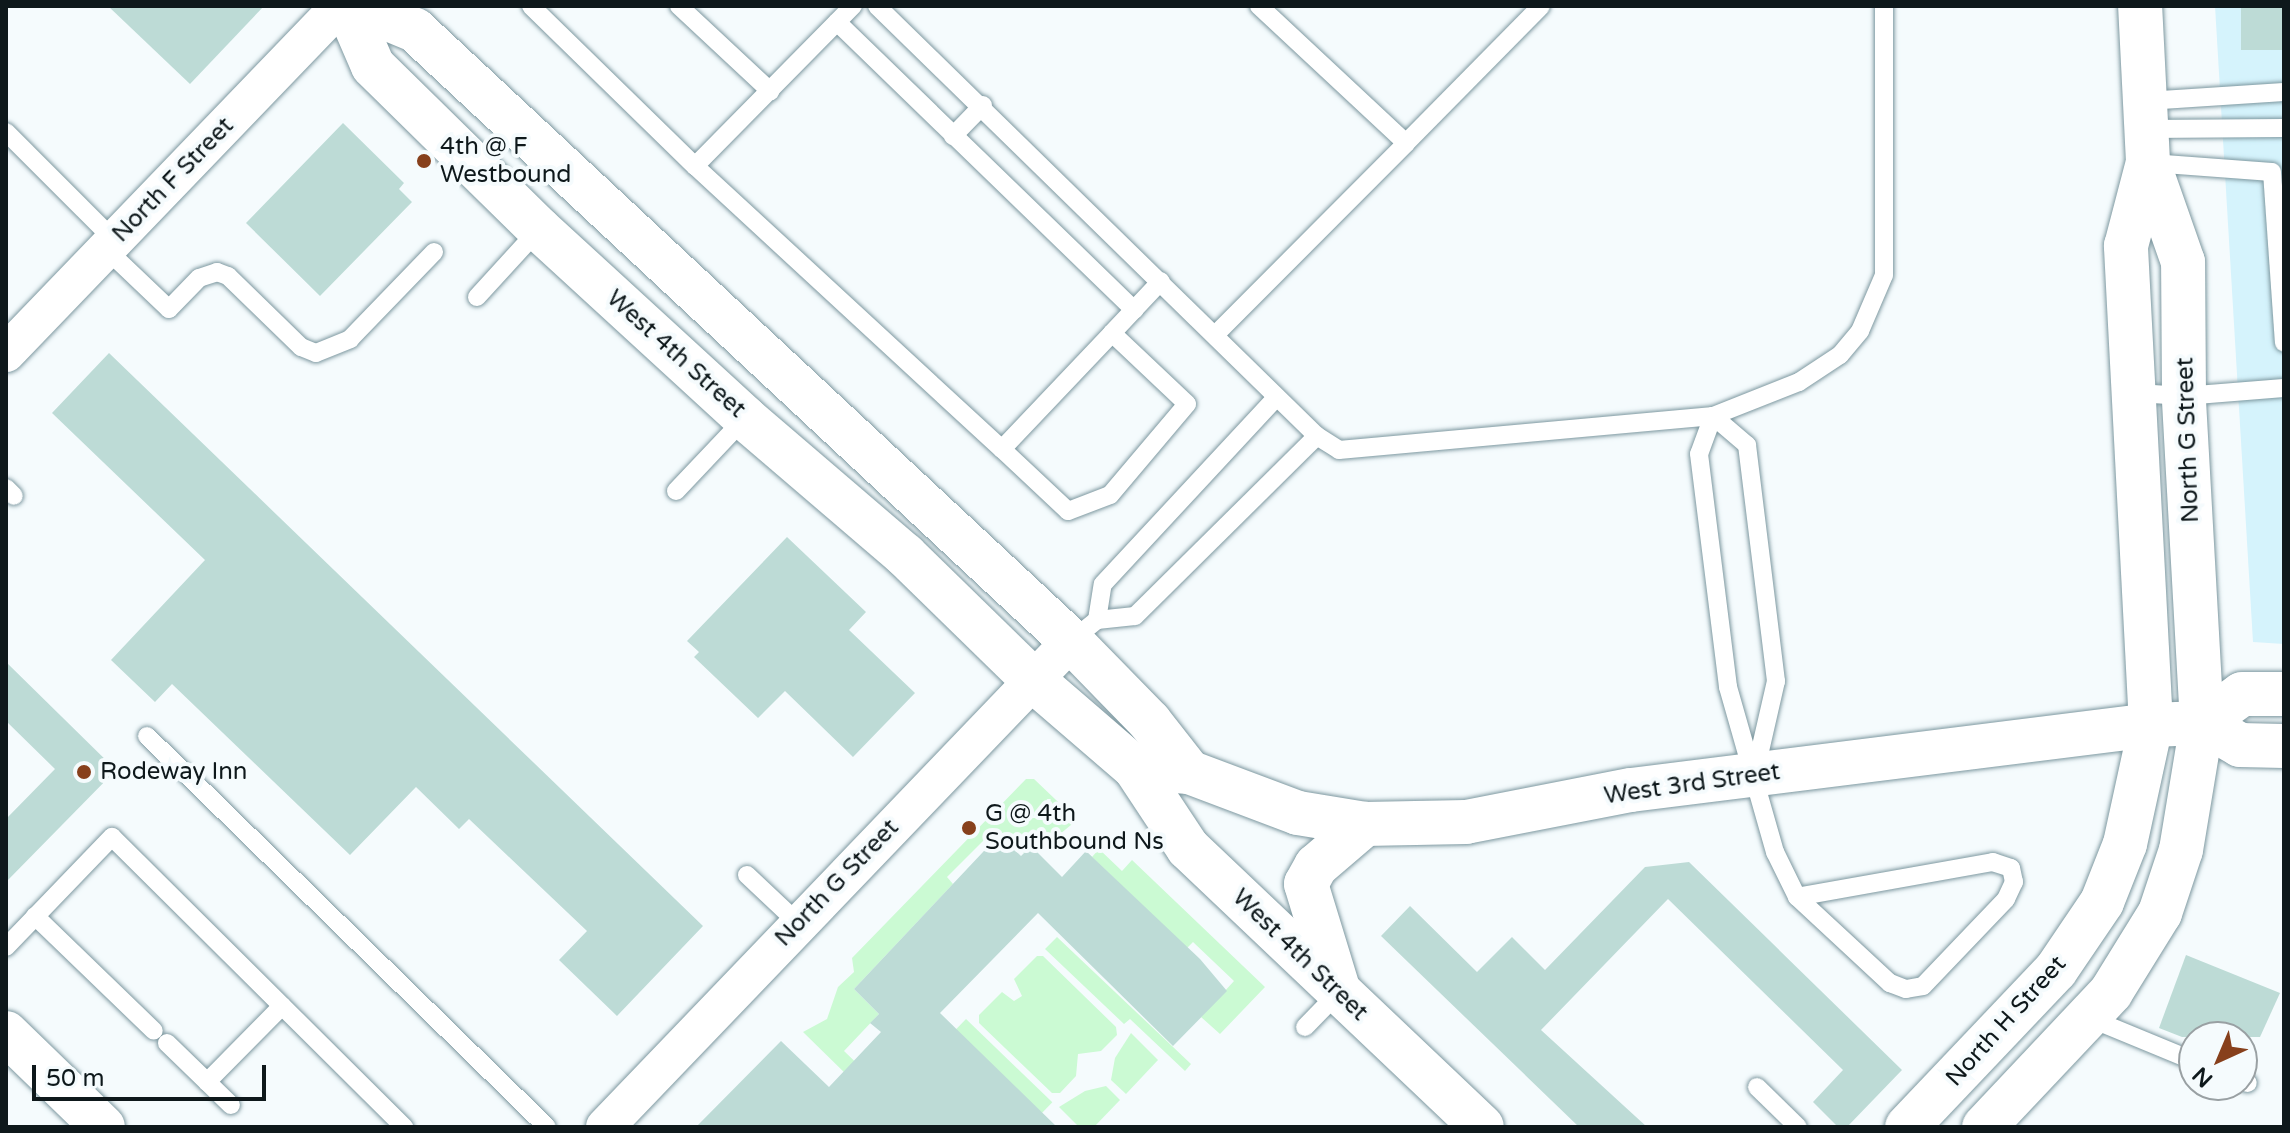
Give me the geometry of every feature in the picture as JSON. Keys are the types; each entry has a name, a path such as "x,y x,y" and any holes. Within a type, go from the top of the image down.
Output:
{"main road":[{"name":"West 4th Street","path":"347,6 373,66 539,229 745,418 905,555 1033,680"},
{"path":"357,6 415,30 1084,631 1189,772"},
{"name":"North G Street","path":"2140,6 2145,131 2126,246 2137,393 2151,725"},
{"name":"North G Street","path":"2145,131 2183,262 2184,396 2202,723"},
{"path":"1033,680 1135,768"},
{"path":"1984,1127 2111,992 2160,913 2181,850 2202,723 2242,694 2284,694"},
{"path":"2202,723 2240,745 2284,746"},
{"name":"West 3rd Street","path":"1135,768 1189,772 1298,813 1365,824 1466,822 1631,790 2151,725 2202,723"},
{"name":"North H Street","path":"1907,1127 2056,970 2102,902 2125,844 2151,725"},
{"name":"West 4th Street","path":"1135,768 1188,848 1482,1127"},
{"path":"1339,992 1306,884 1316,866 1365,824"},
{"path":"6,1033 103,1127"}],"street":[{"name":"North F Street","path":"6,353 340,6"},
{"name":"North G Street","path":"620,1122 798,923 1084,631"}],"lane":[{"path":"531,6 695,166 1068,511 1110,495 1187,404 1112,333"},
{"path":"679,6 770,91"},
{"path":"695,166 853,6"},
{"path":"877,6 983,105 1317,436 1339,450 1713,416 1799,382 1840,355 1860,331 1884,275 1884,6"},
{"path":"1259,6 1406,143"},
{"path":"1215,335 1541,6"},
{"path":"837,22 1134,310"},
{"path":"2145,131 2284,92"},
{"path":"953,136 983,105"},
{"path":"2145,131 2284,128"},
{"path":"2145,131 2272,172 2284,343"},
{"path":"6,132 169,309 199,278 217,272 228,276 301,347 316,353 350,339 434,252"},
{"path":"477,297 539,229"},
{"path":"1002,449 1161,281"},
{"path":"2137,393 2184,396 2284,388"},
{"path":"1084,631 1103,584 1277,397"},
{"path":"1713,416 1747,445 1776,681 1755,775"},
{"path":"1713,416 1699,454 1728,687 1775,852 1797,897 1890,983 1906,989 1923,986 2006,899 2014,882 2011,868 1993,862 1797,897"},
{"path":"676,491 745,418"},
{"path":"1084,631 1135,616 1317,436"},
{"path":"147,736 547,1127"},
{"path":"6,947 112,837 404,1127"},
{"path":"747,875 798,923"},
{"path":"35,916 231,1105"},
{"path":"1305,1027 1339,992"},
{"path":"207,1082 282,1006"},
{"path":"2087,1017 2178,1054"},
{"path":"1757,1087 1798,1127"}],"shaded area":[{"path":"2215,6 2284,6 2284,644 2253,642"}],"green space":[{"path":"1026,779 1034,779 1077,820 1037,853 1024,853 998,829 991,833 947,877 953,884 854,989 879,1014 844,1051 923,1127 900,1127 803,1032 827,1019 838,987 854,972 852,958"},
{"path":"1099,849 1122,871 1132,860 1265,987 1220,1034 1201,1017 1234,981 1193,942 1187,948 1092,857"},
{"path":"1057,937 1191,1064 1185,1071 1130,1019 1124,1024 1045,949"},
{"path":"1037,956 1043,956 1116,1027 1117,1035 1101,1051 1078,1054 1076,1076 1060,1093 1052,1093 979,1023 979,1015 1002,992 1014,1001 1022,996 1014,979"},
{"path":"966,1019 1052,1102 1041,1114 955,1031"},
{"path":"1131,1033 1158,1060 1126,1094 1111,1080 1115,1058"},
{"path":"1106,1086 1120,1100 1094,1127 1079,1127 1059,1107 1085,1091"}],"building":[{"path":"108,6 264,6 190,84"},
{"path":"2241,6 2284,6 2284,50 2241,50"},
{"path":"343,123 404,183 399,189 412,202 320,296 246,223"},
{"path":"109,353 703,926 617,1016 559,960 587,931 469,819 459,829 416,787 350,855 172,684 155,702 111,660 205,560 52,413"},
{"path":"787,537 866,612 849,630 915,693 853,757 785,691 758,718 694,657 699,652 687,641"},
{"name":"Rodeway Inn","path":"6,662 116,770 6,882 6,819 55,769 6,721"},
{"path":"999,835 1021,856 1031,846 1062,877 1086,851 1200,959 1227,991 1173,1046 1038,913 940,1013 1057,1127 696,1127 781,1041 829,1087 881,1032 870,1023 879,1014 854,989"},
{"path":"1689,862 1902,1070 1847,1127 1838,1127 1813,1102 1843,1070 1668,899 1541,1030 1647,1127 1579,1127 1381,936 1410,906 1477,972 1512,937 1545,970 1645,867"},
{"path":"2186,955 2280,993 2260,1037 2258,1021 2178,1021 2178,1035 2159,1028"}],"place":[{"name":"4th @ F Westbound","path":"424,161"},
{"name":"Rodeway Inn","path":"84,772"},
{"name":"G @ 4th Southbound Ns","path":"969,828"}]}
